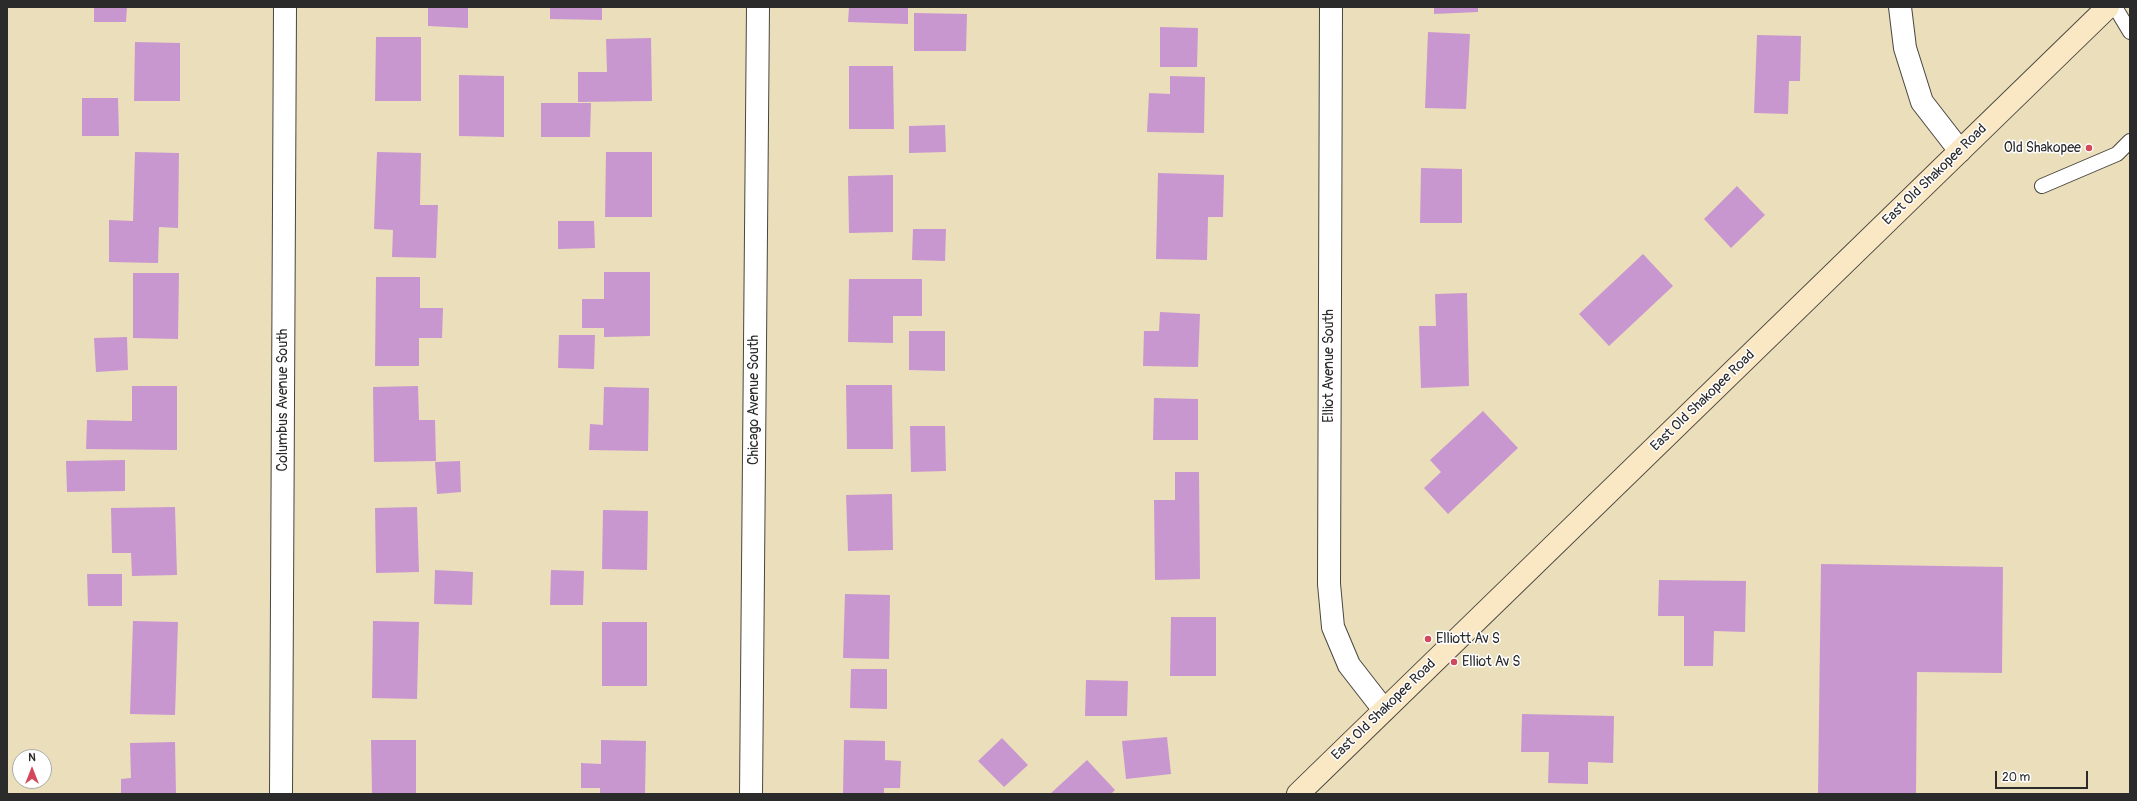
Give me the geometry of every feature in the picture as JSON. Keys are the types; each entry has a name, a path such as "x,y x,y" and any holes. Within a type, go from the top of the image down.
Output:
{"main road":[{"name":"East Old Shakopee Road","path":"1298,794 2108,7"}],"street":[{"name":"Columbus Avenue South","path":"281,794 285,7"},
{"name":"Chicago Avenue South","path":"751,794 758,7"},
{"name":"Elliot Avenue South","path":"1331,7 1329,584 1333,627 1349,665 1384,710"},
{"path":"1900,7 1905,48 1922,102 1960,151"}],"lane":[{"path":"2115,7 2130,32"},
{"path":"2042,186 2117,154 2130,141"}],"building":[{"path":"94,7 127,7 126,22 94,22"},
{"path":"428,7 468,7 468,28 428,26"},
{"path":"550,7 602,7 602,20 550,19"},
{"path":"849,7 908,7 908,24 848,22"},
{"path":"1434,7 1478,7 1478,12 1434,14"},
{"path":"914,13 967,14 966,51 914,51"},
{"path":"1160,27 1198,28 1197,67 1160,67"},
{"path":"1428,32 1470,34 1466,109 1425,108"},
{"path":"1757,35 1801,36 1800,81 1789,81 1788,114 1754,113"},
{"path":"376,37 421,37 421,101 375,101"},
{"path":"651,38 652,101 578,102 578,72 607,72 606,39"},
{"path":"135,42 180,43 180,101 134,101"},
{"path":"849,66 893,66 894,129 849,129"},
{"path":"459,75 504,76 504,137 459,136"},
{"path":"1170,76 1205,77 1204,133 1147,132 1149,93 1170,94"},
{"path":"82,98 118,98 119,136 82,136"},
{"path":"541,103 591,103 590,137 541,137"},
{"path":"945,125 946,152 909,153 909,126"},
{"path":"135,152 179,153 178,228 159,227 158,263 109,262 109,220 133,221"},
{"path":"377,152 421,153 420,205 438,205 436,258 392,257 393,230 374,229"},
{"path":"606,152 652,152 652,217 605,217"},
{"path":"1421,168 1462,169 1462,223 1420,223"},
{"path":"1158,173 1224,175 1223,217 1208,217 1207,260 1156,259"},
{"path":"893,175 893,232 849,233 848,176"},
{"path":"1737,186 1765,215 1731,248 1704,219"},
{"path":"558,221 594,221 595,248 558,249"},
{"path":"913,229 946,229 945,261 912,260"},
{"path":"1643,254 1673,286 1609,346 1579,314"},
{"path":"604,272 650,272 650,336 604,337 604,328 582,328 582,299 604,299"},
{"path":"133,273 179,273 178,339 133,338"},
{"path":"376,277 420,277 420,308 443,308 442,338 419,338 419,366 375,366"},
{"path":"849,279 922,279 922,316 893,316 893,343 848,342"},
{"path":"1467,293 1469,386 1421,388 1419,326 1436,326 1435,294"},
{"path":"1160,312 1200,314 1198,367 1143,366 1144,331 1159,331"},
{"path":"909,331 945,331 945,371 909,370"},
{"path":"559,335 595,335 594,369 558,368"},
{"path":"127,337 128,370 96,372 94,338"},
{"path":"846,385 892,385 893,449 847,449"},
{"path":"132,386 177,386 177,450 86,449 87,420 132,421"},
{"path":"418,386 419,420 435,420 436,461 374,462 373,387"},
{"path":"604,387 649,388 648,451 589,450 590,424 603,425"},
{"path":"1154,398 1198,399 1198,440 1153,440"},
{"path":"1483,411 1518,448 1448,514 1424,488 1441,472 1430,460"},
{"path":"910,426 945,426 946,471 911,472"},
{"path":"125,460 125,491 67,492 66,461"},
{"path":"460,461 461,492 437,494 435,462"},
{"path":"1175,472 1199,472 1200,579 1155,580 1154,500 1175,500"},
{"path":"892,494 893,550 848,551 846,495"},
{"path":"175,507 177,575 132,576 131,553 112,553 111,508"},
{"path":"417,507 419,572 376,573 375,508"},
{"path":"603,510 648,511 647,570 602,569"},
{"path":"1821,564 2003,567 2002,673 1917,672 1916,794 1818,794"},
{"path":"435,570 473,572 472,605 434,604"},
{"path":"551,570 584,571 583,605 550,605"},
{"path":"87,574 122,574 122,606 88,606"},
{"path":"1659,580 1746,581 1745,632 1714,631 1713,666 1684,666 1684,616 1658,616"},
{"path":"845,594 890,595 889,659 843,658"},
{"path":"1171,617 1216,617 1216,676 1170,676"},
{"path":"133,621 178,622 175,715 130,714"},
{"path":"373,621 419,622 417,699 372,698"},
{"path":"602,622 647,622 647,686 602,686"},
{"path":"851,669 887,669 887,709 850,708"},
{"path":"1086,680 1128,681 1127,716 1085,716"},
{"path":"1522,714 1614,716 1613,763 1588,762 1588,784 1548,783 1549,752 1521,752"},
{"path":"1167,737 1171,774 1126,779 1122,741"},
{"path":"1002,738 1028,765 1004,787 978,761"},
{"path":"371,740 416,740 416,794 372,794"},
{"path":"601,740 646,741 645,794 600,794 600,788 581,788 581,763 601,764"},
{"path":"844,740 885,741 885,760 901,761 900,788 884,788 884,794 843,794"},
{"path":"175,742 176,794 121,794 121,779 131,778 130,743"},
{"path":"1087,760 1115,790 1111,794 1050,794"}],"place":[{"name":"Old Shakopee","path":"2089,148"},
{"name":"Elliott Av S","path":"1428,639"},
{"name":"Elliot Av S","path":"1454,662"}]}
